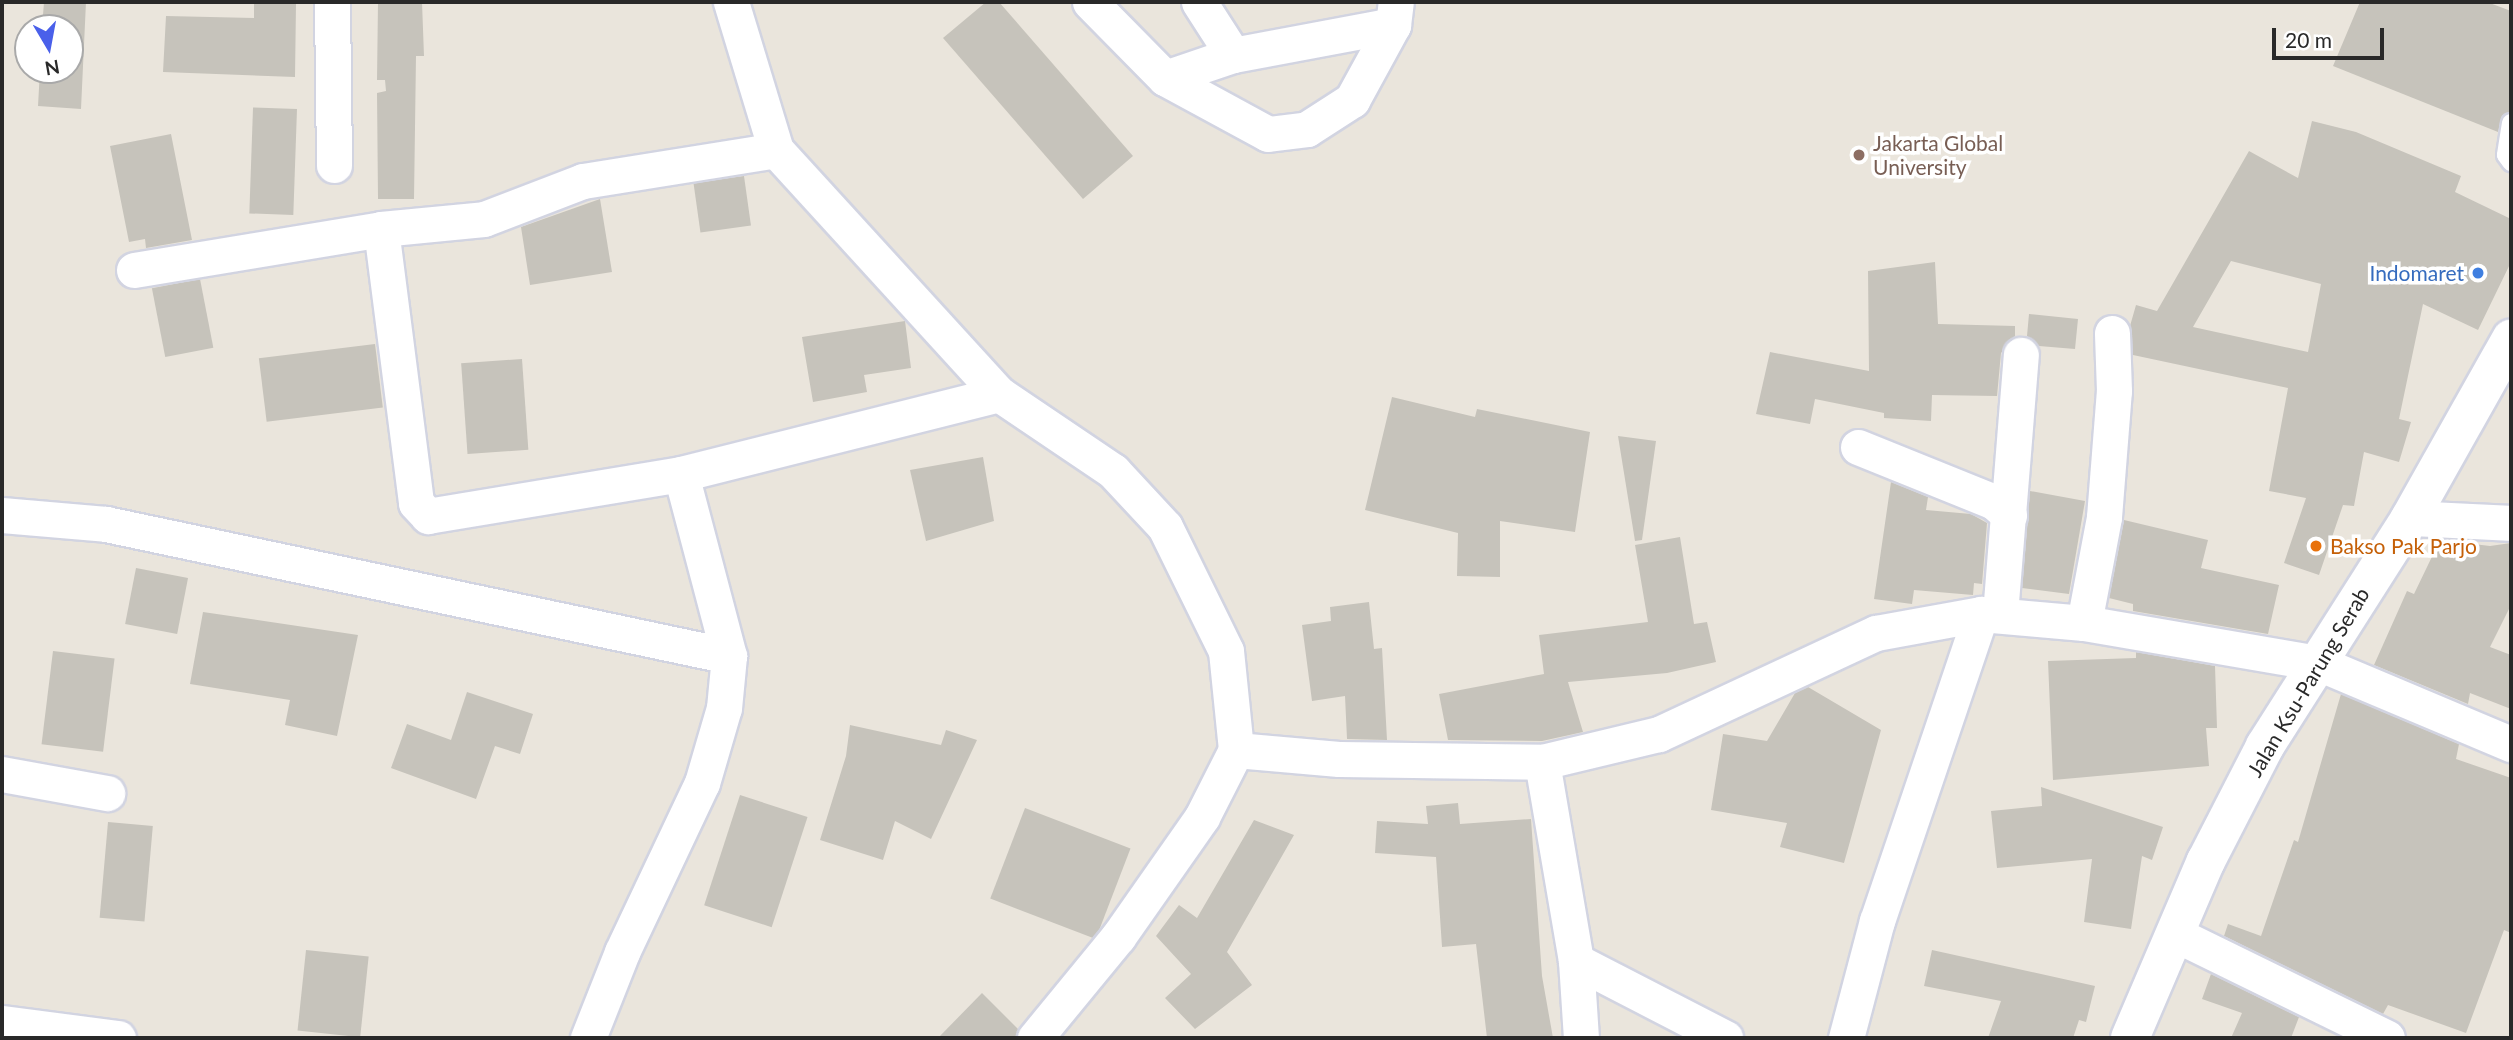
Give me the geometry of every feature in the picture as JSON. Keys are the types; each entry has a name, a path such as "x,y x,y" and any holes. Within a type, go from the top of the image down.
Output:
{"street":[{"path":"332,2 334,165"},
{"path":"731,2 776,150 999,394 1112,471 1165,527 1227,651 1236,750 1202,817 1157,884 1035,1038"},
{"path":"1090,2 1165,78 1268,134 1307,129 1352,100 1394,13"},
{"path":"1199,2 1233,55"},
{"path":"1165,78 1233,55 1394,13"},
{"path":"134,270 381,229 484,219 583,181 776,150"},
{"path":"381,229 421,513 428,516 681,474 999,394"},
{"path":"2084,623 2104,517 2114,391 2112,333"},
{"name":"Jalan Ksu-Parung Serab","path":"2130,1038 2175,934 2265,746 2410,519 2511,340"},
{"path":"1846,1038 1877,921 1991,614 2009,515 2021,355"},
{"path":"1858,447 1994,502 2009,515"},
{"path":"588,1038 622,952 702,783 724,708 729,656 681,474"},
{"path":"2,515 119,527 729,656"},
{"path":"2410,519 2511,523"},
{"path":"1236,750 1339,759 1542,762 1659,734 1877,633 1991,614 2084,623 2318,663 2511,744"},
{"path":"1542,762 1576,961 1581,1038"},
{"path":"2,774 107,793"},
{"path":"2175,934 2387,1038"},
{"path":"1576,961 1724,1038"},
{"path":"2,1023 117,1038"}],"lane":[{"path":"2511,123 2506,155 2511,162"}],"building":[{"path":"44,2 86,2 84,45 84,14 43,14"},
{"path":"378,2 422,2 424,56 416,56 414,199 378,199 377,93 386,91 385,80 377,80"},
{"path":"986,2 999,2 1133,156 1083,199 943,38"},
{"path":"2360,2 2487,2 2511,11 2511,112 2502,116 2498,132 2333,66"},
{"path":"254,3 296,4 295,77 163,72 166,16 254,18"},
{"path":"39,84 82,84 81,109 38,106"},
{"path":"253,107 297,109 293,215 249,213"},
{"path":"2312,121 2356,132 2461,176 2455,192 2511,219 2511,262 2478,330 2423,304 2399,419 2411,422 2399,462 2364,452 2354,506 2343,505 2319,575 2284,563 2306,498 2269,491 2288,388 2133,355 2130,326 2136,305 2157,311 2249,151 2298,178","holes":["2231,261 2321,284 2308,352 2193,327"]},
{"path":"171,134 192,240 146,248 145,239 129,242 110,146"},
{"path":"744,176 751,226 700,233 693,183"},
{"path":"600,199 612,272 530,285 521,227"},
{"path":"1935,262 1938,324 2015,326 2015,336 2001,353 1997,396 1932,395 1931,421 1884,418 1884,413 1815,399 1810,424 1756,414 1770,352 1869,371 1868,271"},
{"path":"200,279 213,348 165,357 152,288"},
{"path":"2029,314 2078,319 2075,349 2039,346 2027,336"},
{"path":"905,321 911,368 864,375 867,392 813,402 802,337"},
{"path":"375,344 383,408 267,422 259,358"},
{"path":"522,359 528,450 467,454 461,363"},
{"path":"1392,397 1475,417 1477,409 1590,432 1575,532 1500,521 1500,577 1457,576 1458,533 1365,510"},
{"path":"1618,436 1656,441 1642,540 1635,541"},
{"path":"983,457 994,521 926,541 910,470"},
{"path":"1891,482 1928,497 1926,510 1971,514 1987,523 1982,584 1974,583 1973,595 1914,590 1912,604 1874,599"},
{"path":"2030,491 2085,501 2069,594 2022,588"},
{"path":"2124,520 2208,540 2201,568 2279,585 2268,634 2133,611 2133,604 2109,598"},
{"path":"1680,537 1694,624 1707,622 1716,662 1667,673 1568,682 1583,732 1542,741 1448,740 1439,694 1544,674 1539,635 1648,622 1635,545"},
{"path":"2440,540 2490,546 2511,543 2511,605 2490,647 2511,655 2511,709 2470,693 2468,704 2374,665 2407,591 2414,594"},
{"path":"136,568 188,578 177,634 125,624"},
{"path":"1369,602 1374,649 1382,648 1387,740 1347,739 1345,696 1312,701 1302,625 1331,621 1330,607"},
{"path":"203,612 358,635 337,736 285,725 290,700 190,684"},
{"path":"53,651 115,659 103,752 42,744"},
{"path":"2136,652 2215,666 2217,728 2206,728 2209,766 2053,780 2048,661 2136,658"},
{"path":"1808,687 1881,730 1844,863 1780,847 1787,823 1711,810 1723,734 1767,741 1795,693"},
{"path":"467,692 533,714 520,754 495,746 476,799 391,768 407,724 451,740"},
{"path":"2341,694 2459,744 2456,759 2511,778 2511,933 2504,930 2466,1033 2388,1005 2383,1014 2224,936 2228,924 2261,936 2294,840 2298,842"},
{"path":"850,725 941,745 946,730 977,740 931,839 895,821 883,860 820,840 846,756"},
{"path":"2041,787 2163,827 2152,860 2142,856 2131,929 2084,922 2092,859 1997,868 1991,811 2042,806"},
{"path":"740,795 808,817 772,927 704,905"},
{"path":"1458,803 1460,824 1531,819 1542,976 1553,1038 1487,1038 1476,944 1442,947 1436,857 1375,853 1377,821 1428,824 1426,806"},
{"path":"1025,808 1130,848 1096,939 990,899"},
{"path":"1254,820 1294,835 1227,952 1252,985 1195,1029 1165,998 1191,974 1156,936 1179,905 1197,918"},
{"path":"108,822 153,826 144,922 100,918"},
{"path":"306,950 369,957 360,1037 298,1031"},
{"path":"1932,950 2095,986 2086,1022 2079,1020 2073,1038 1988,1038 2001,1001 1924,986"},
{"path":"2211,974 2299,1017 2291,1038 2231,1038 2242,1013 2202,999"},
{"path":"982,993 1018,1029 1015,1038 938,1038"}],"place":[{"name":"Jakarta Global University","path":"1859,155"},
{"name":"Indomaret","path":"2478,273"},
{"name":"Bakso Pak Parjo","path":"2316,546"}]}
